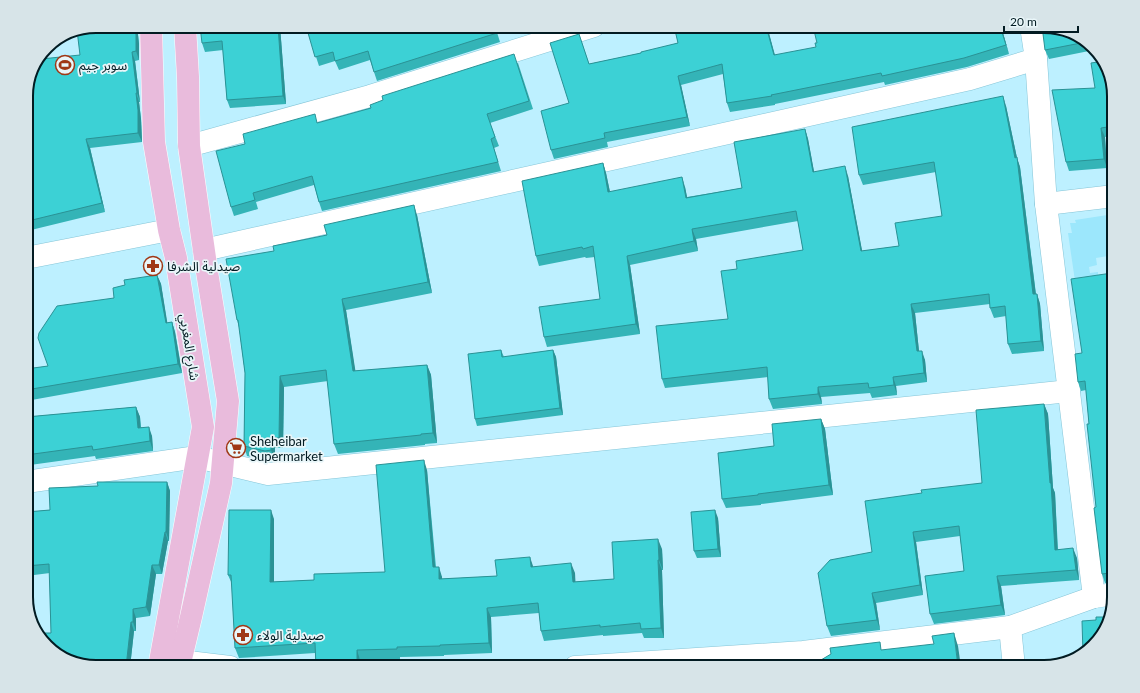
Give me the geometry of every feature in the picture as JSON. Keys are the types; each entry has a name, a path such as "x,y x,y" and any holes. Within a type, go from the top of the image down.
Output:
{"main road":[{"name":"شارع المغربي","path":"151,33 154,142 169,230 176,258 202,427 160,660"},
{"path":"181,660 221,483 228,400 189,146 185,33"}],"street":[{"path":"189,146 370,96 572,33"},
{"path":"804,660 1010,627 1104,595 1069,390 1046,204 1036,59 1032,33"},
{"path":"204,250 970,79 1036,59"},
{"path":"1046,204 1107,197"},
{"path":"33,257 169,230"},
{"path":"33,481 197,457 268,474 1069,390"},
{"path":"1010,627 1013,660"}],"shaded area":[{"path":"1107,215 1107,256 1096,258 1097,265 1089,267 1090,273 1098,272 1098,277 1075,281 1068,233 1072,233 1070,223 1076,223 1075,220"}],"building":[{"path":"96,33 136,33 136,51 132,52 137,93 138,133 86,139 102,203 33,220 33,92 35,79 39,68 46,59 80,55 78,36"},
{"path":"201,33 278,33 283,96 227,100 222,41 202,43"},
{"path":"308,33 497,33 374,72 368,51 335,61 333,52 315,57"},
{"path":"676,33 768,33 774,55 816,47 815,43 817,43 815,33 1002,33 1006,45 964,58 882,76 881,73 771,95 772,96 727,103 722,64 678,76 687,117 604,133 605,138 551,150 541,111 569,103 550,43 579,34 589,64 641,53 678,43"},
{"path":"1043,33 1061,35 1079,43 1045,50"},
{"path":"514,54 529,101 487,114 495,137 491,139 498,162 319,202 312,176 253,193 255,200 231,207 216,151 245,144 243,134 315,114 317,123 371,108 370,105 383,100 382,96"},
{"path":"1097,62 1101,68 1106,83 1107,127 1101,128 1104,159 1066,162 1052,90 1095,88 1091,63"},
{"path":"1003,96 1015,158 1017,157 1033,294 1037,294 1041,341 1008,344 1005,306 990,308 989,294 911,304 917,351 922,351 924,373 893,377 894,385 869,388 868,383 818,387 818,394 769,399 767,367 662,379 656,326 728,319 721,271 737,269 736,261 803,250 796,211 692,229 694,241 627,256 636,324 544,337 539,307 600,299 593,246 583,249 582,247 536,256 522,181 603,163 608,192 682,177 686,198 742,188 734,142 805,129 813,172 845,166 861,251 899,246 895,223 942,216 934,162 859,175 852,127"},
{"path":"414,205 428,282 342,299 353,371 427,365 433,433 334,444 326,370 280,376 279,438 271,437 271,450 265,451 244,446 245,373 238,320 226,259 274,251 273,246 327,235 324,225"},
{"path":"1107,274 1107,573 1102,574 1094,508 1096,507 1087,424 1089,424 1085,381 1078,382 1075,354 1082,353 1071,279"},
{"path":"157,275 166,323 172,322 178,364 33,389 33,368 48,366 38,338 39,333 57,306 114,298 113,288 125,285 124,280"},
{"path":"501,350 502,357 553,350 560,408 475,419 468,354"},
{"path":"1044,404 1055,550 1073,548 1076,570 997,576 1001,605 930,614 925,576 964,571 959,526 913,532 920,585 872,593 877,620 827,626 818,573 830,560 872,552 865,501 922,493 921,490 982,483 976,410"},
{"path":"136,407 138,428 149,427 150,441 93,450 92,446 33,454 33,416"},
{"path":"821,419 829,485 722,499 718,453 774,446 772,424"},
{"path":"424,460 433,567 439,567 439,579 497,576 495,560 530,557 531,567 571,563 573,582 614,579 612,542 658,539 661,628 641,629 640,623 600,627 600,625 541,631 538,603 487,608 489,643 357,650 357,660 316,660 315,643 235,648 231,575 228,575 229,510 271,510 270,582 314,580 314,574 385,572 376,465"},
{"path":"97,482 167,482 166,532 159,565 152,565 146,607 133,609 133,622 131,622 127,660 96,660 79,658 64,652 51,642 45,634 51,633 49,564 33,565 33,511 50,510 49,488 98,486"},
{"path":"715,510 718,549 694,551 691,512"},
{"path":"1096,617 1104,617 1099,629 1089,642 1083,646 1082,621 1096,620"},
{"path":"954,633 957,660 821,660 831,654 830,648 880,642 881,650 934,644 932,636"}],"place":[{"name":"سوبر جيم","path":"65,65"},
{"name":"صيدلية الشرفا","path":"153,266"},
{"name":"Sheheibar Supermarket","path":"236,448"},
{"name":"صيدلية الولاء","path":"243,635"}]}
